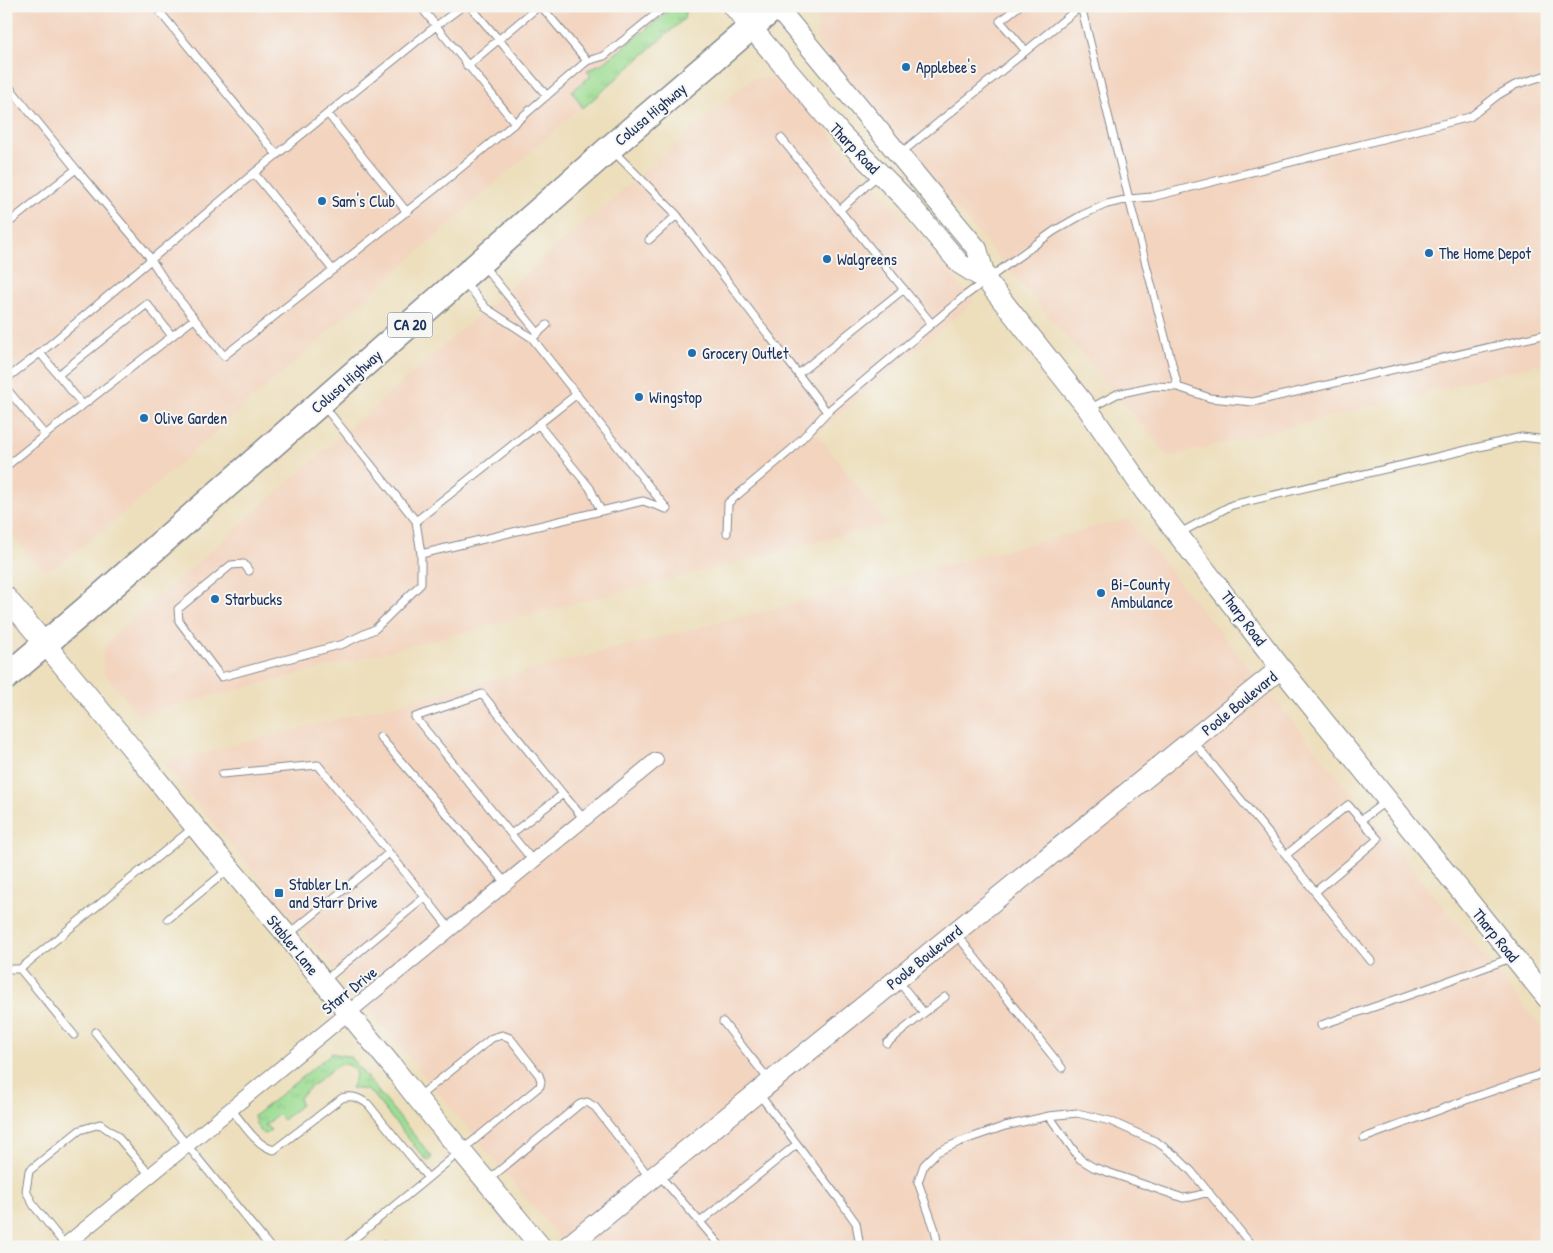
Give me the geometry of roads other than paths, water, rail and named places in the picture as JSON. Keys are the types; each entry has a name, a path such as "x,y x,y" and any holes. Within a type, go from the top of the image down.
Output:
{"highway":[{"name":"Colusa Highway","path":"6,676 321,403 610,148 776,6"}],"street":[{"name":"Tharp Road","path":"733,6 841,134 906,200 960,264 986,280 1088,409 1145,492 1281,668 1547,998"},
{"name":"Tharp Road","path":"776,6 977,249 986,280"},
{"name":"Stabler Lane","path":"6,597 230,869 287,935 417,1098 542,1247"},
{"name":"Poole Boulevard","path":"567,1247 1281,668"},
{"name":"Starr Drive","path":"64,1246 656,760"}],"lane":[{"path":"155,6 277,155"},
{"path":"420,6 515,123"},
{"path":"6,379 40,353 254,173 463,6"},
{"path":"470,6 547,96"},
{"path":"468,66 540,6 588,61"},
{"path":"6,83 146,252 167,284 224,356 407,212 588,61 604,56 666,6"},
{"path":"1019,6 1000,21 1026,51"},
{"path":"898,155 1081,6 1178,387"},
{"path":"727,532 728,503 792,449 827,412 986,280 1054,231 1082,215 1107,204 1129,199 1152,197 1470,117 1498,95 1515,85 1547,75"},
{"path":"328,114 407,212"},
{"path":"781,138 932,324"},
{"path":"610,148 677,215 827,412"},
{"path":"6,225 76,169"},
{"path":"254,173 333,270"},
{"path":"840,210 880,173"},
{"path":"649,240 677,215"},
{"path":"421,554 643,501 667,509 577,394 481,262"},
{"path":"462,279 486,308 535,336"},
{"path":"798,374 904,289"},
{"path":"58,375 147,304 172,336"},
{"path":"6,465 194,318"},
{"path":"535,336 547,325"},
{"path":"1088,409 1117,394 1154,386 1178,387 1210,398 1253,402 1547,334"},
{"path":"40,353 83,405"},
{"path":"6,388 45,435"},
{"path":"416,521 577,394"},
{"path":"249,571 244,564 231,565 178,609 179,621 221,676 343,644 375,629 421,584 421,554 416,521 321,403"},
{"path":"539,424 590,488 601,511"},
{"path":"1178,534 1232,505 1522,437 1547,440"},
{"path":"533,861 415,717 482,694 584,819"},
{"path":"380,737 506,883"},
{"path":"1192,740 1371,961"},
{"path":"222,774 318,765 450,929"},
{"path":"512,834 563,794"},
{"path":"1362,820 1387,800"},
{"path":"1286,855 1348,804 1378,839 1315,892"},
{"path":"6,969 20,969 195,826"},
{"path":"287,935 389,852"},
{"path":"168,919 230,869"},
{"path":"323,982 424,897"},
{"path":"955,932 1062,1068"},
{"path":"1321,1025 1514,957"},
{"path":"20,969 74,1035"},
{"path":"897,980 924,1013"},
{"path":"887,1043 944,997"},
{"path":"723,1022 797,1144 856,1223 860,1247"},
{"path":"95,1032 270,1247"},
{"path":"344,1247 540,1086 541,1081 539,1075 510,1038 502,1035 492,1038 417,1098"},
{"path":"1364,1138 1547,1072"},
{"path":"231,1109 258,1142 268,1149 274,1150 342,1098 352,1096 360,1098 368,1104 428,1178"},
{"path":"487,1181 580,1104 587,1102 595,1107 654,1176 700,1222 721,1247"},
{"path":"938,1247 935,1230 918,1182 924,1165 937,1152 1005,1126 1049,1116 1077,1113 1110,1120 1157,1142 1176,1156 1209,1192 1253,1247"},
{"path":"1049,1116 1080,1159 1093,1167 1183,1198 1209,1192"},
{"path":"64,1246 34,1206 26,1191 29,1171 80,1130 100,1124 116,1134 150,1175"},
{"path":"700,1222 797,1144"}],"place":[{"name":"Applebee's","path":"906,67"},
{"name":"Sam's Club","path":"322,201"},
{"name":"The Home Depot","path":"1429,253"},
{"name":"Walgreens","path":"827,259"},
{"name":"Grocery Outlet","path":"692,353"},
{"name":"Wingstop","path":"639,397"},
{"name":"Olive Garden","path":"144,418"},
{"name":"Bi-County Ambulance","path":"1101,593"},
{"name":"Starbucks","path":"215,599"},
{"name":"Stabler Ln. and Starr Drive","path":"279,893"}]}
